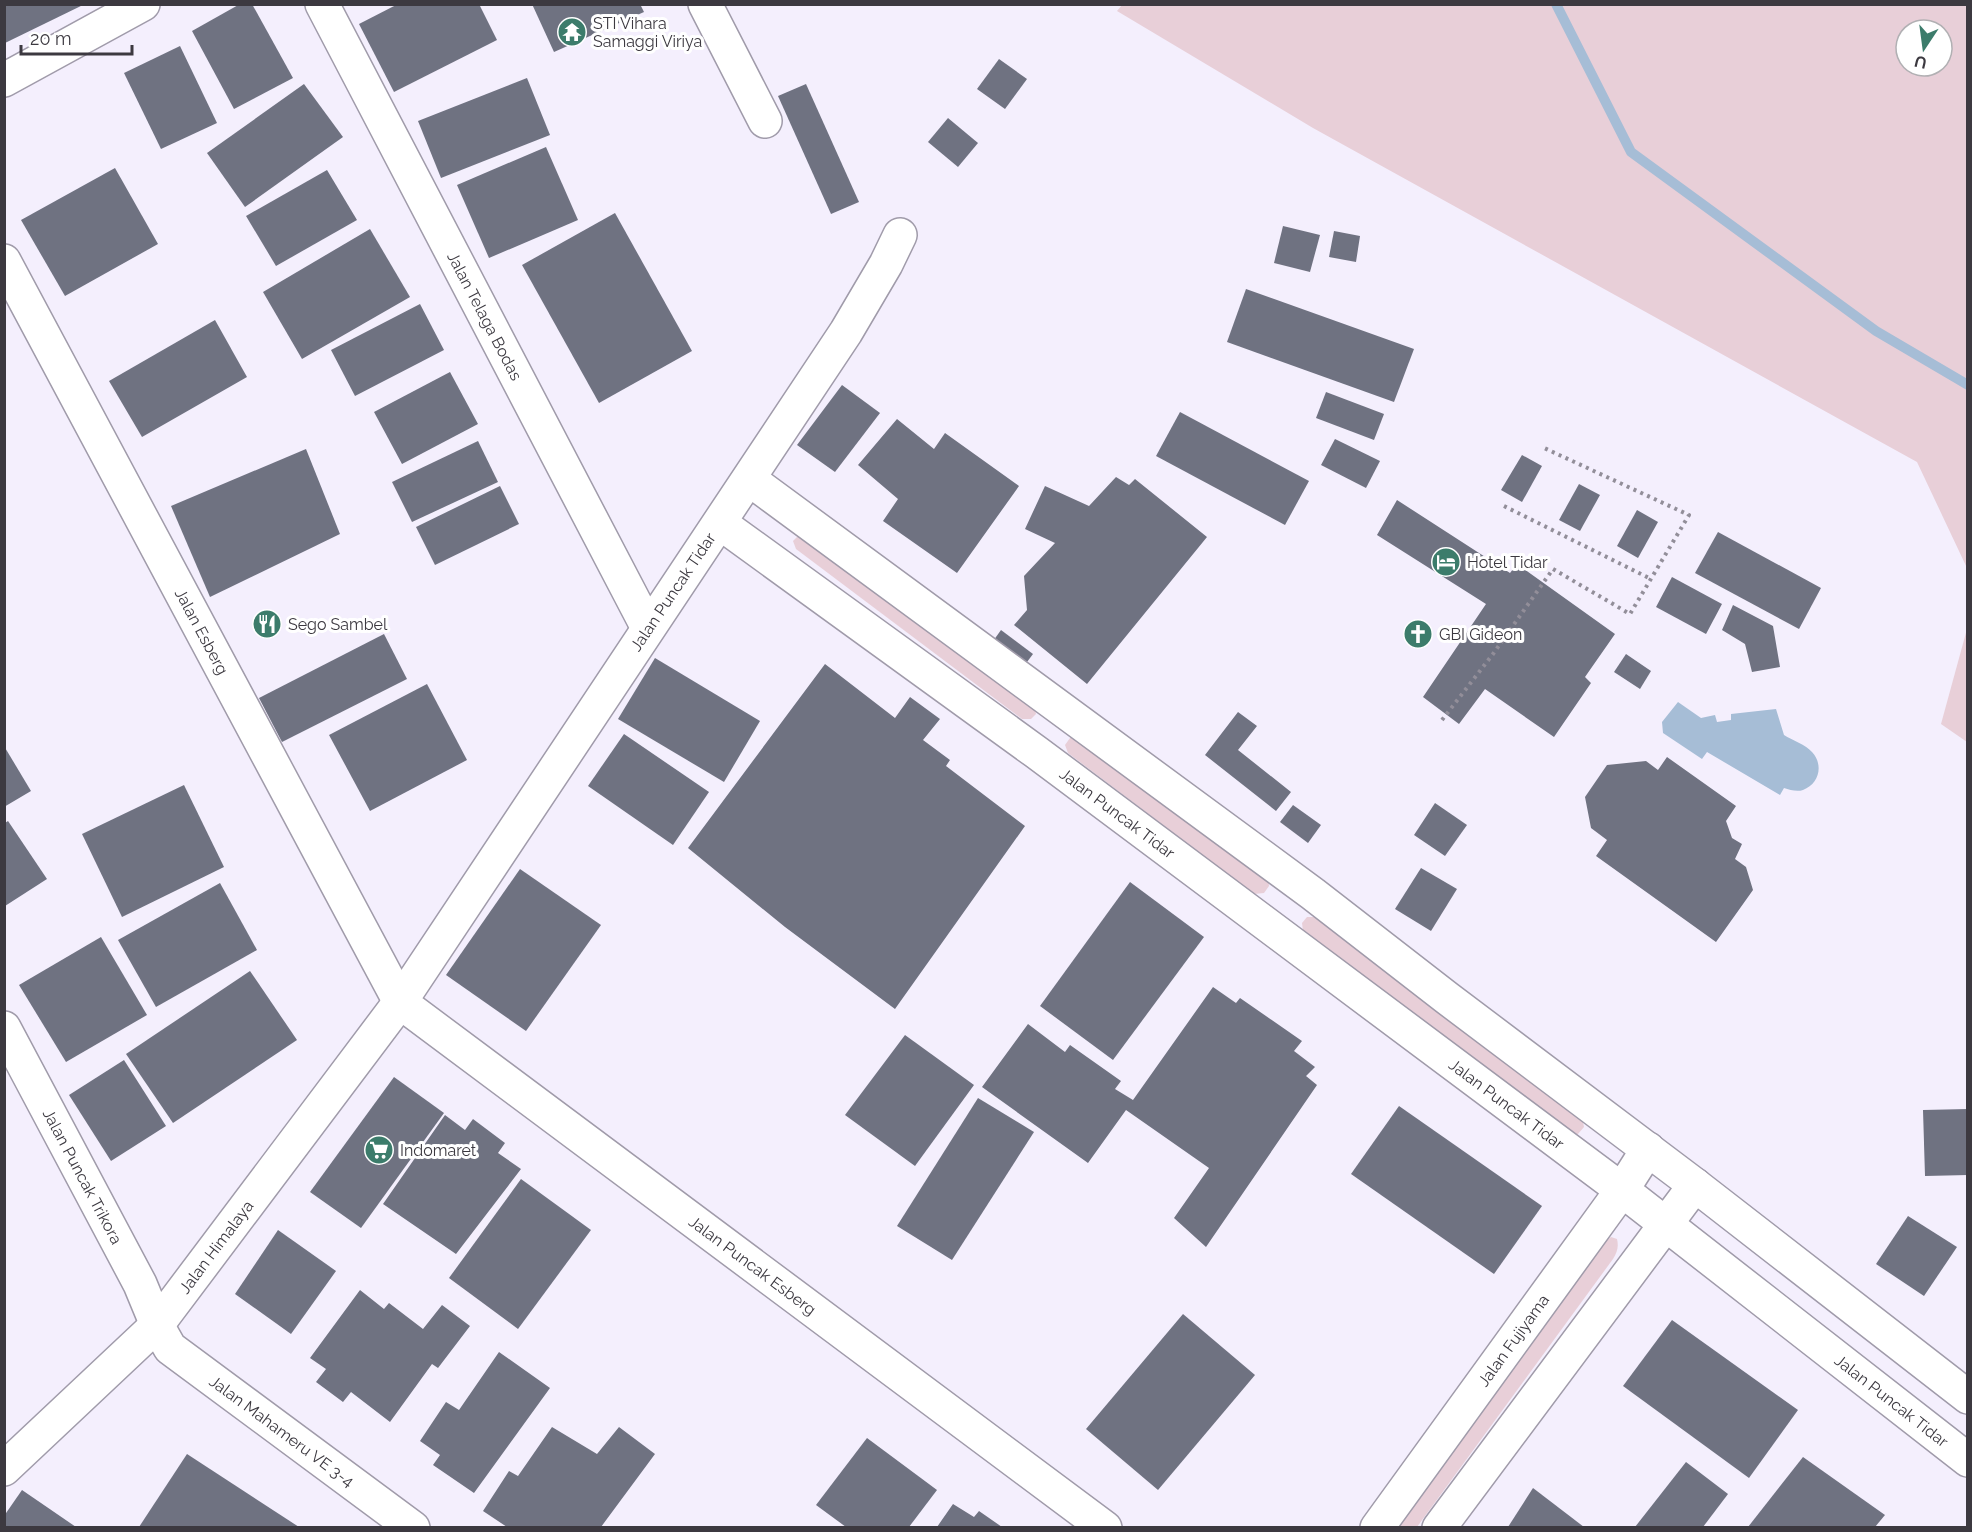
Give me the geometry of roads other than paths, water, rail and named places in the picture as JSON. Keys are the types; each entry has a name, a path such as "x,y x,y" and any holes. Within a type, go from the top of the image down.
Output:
{"street":[{"path":"4,80 143,4"},
{"name":"Jalan Telaga Bodas","path":"322,4 648,628"},
{"path":"705,4 765,121"},
{"path":"720,523 846,332 886,264 900,235"},
{"name":"Jalan Esberg","path":"4,261 400,1002"},
{"path":"749,479 1300,885 1695,1185 1968,1397"},
{"name":"Jalan Puncak Tidar","path":"400,1002 720,523 1036,752 1622,1190 1968,1460"},
{"path":"1036,752 1066,712"},
{"path":"1269,926 1300,885"},
{"name":"Jalan Himalaya","path":"4,1469 157,1325 400,1002"},
{"name":"Jalan Puncak Esberg","path":"400,1002 1105,1527"},
{"name":"Jalan Puncak Trikora","path":"4,1028 140,1284 157,1325"},
{"name":"Jalan Fujiyama","path":"1377,1527 1622,1190 1648,1149"},
{"path":"1439,1527 1695,1185"},
{"name":"Jalan Mahameru VE 3-4","path":"157,1325 170,1348 413,1527"}],"water":[{"path":"1678,702 1701,718 1715,715 1717,722 1731,720 1731,714 1776,709 1784,735 1806,747 1816,757 1819,768 1816,779 1803,790 1784,788 1780,795 1707,752 1702,759 1663,733 1662,722"}],"waterway":[{"path":"1556,4 1631,152 1876,331 1968,385"}],"place":[{"name":"STI Vihara Samaggi Viriya","path":"572,32"},
{"name":"Hotel Tidar","path":"1446,562"},
{"name":"Sego Sambel","path":"267,624"},
{"name":"GBI Gideon","path":"1418,634"},
{"name":"Indomaret","path":"379,1150"}]}
